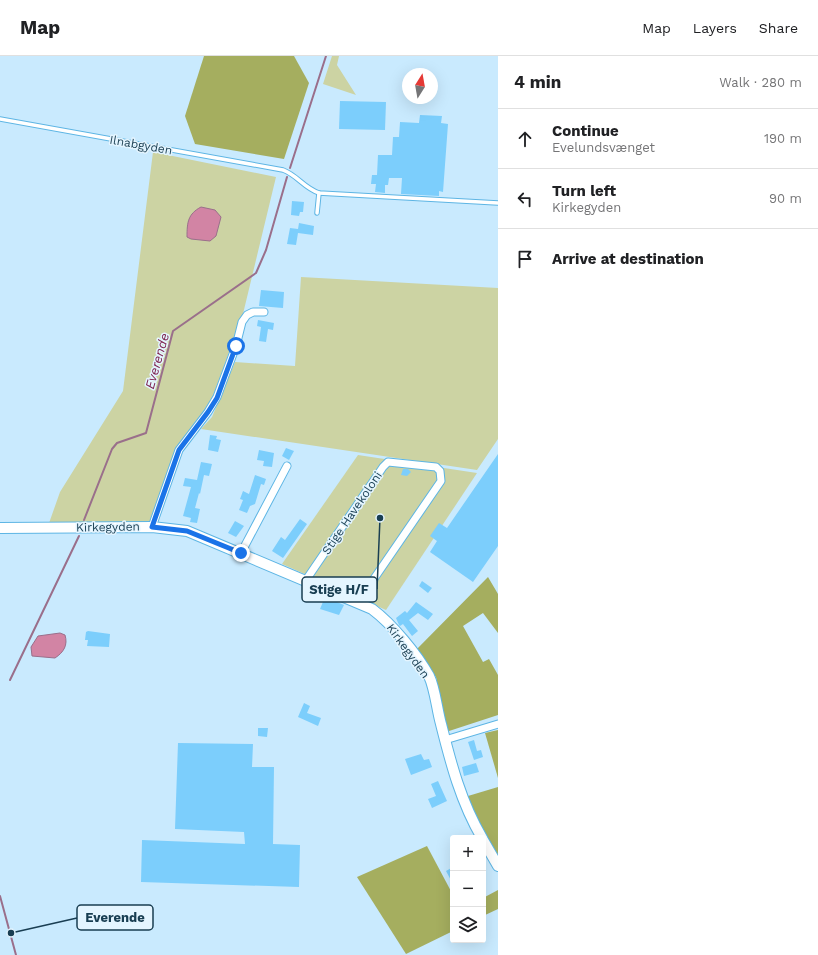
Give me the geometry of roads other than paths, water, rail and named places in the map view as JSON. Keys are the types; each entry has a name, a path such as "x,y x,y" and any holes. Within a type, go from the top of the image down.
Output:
{"street":[{"path":"152,527 179,450 217,398 236,346 242,322 247,315 253,312 264,312"},
{"name":"Stige Havekoloni","path":"306,580 383,467 388,462 436,467 440,471 441,481 358,602"},
{"path":"241,553 287,466"},
{"name":"Kirkegyden","path":"0,528 152,527 187,531 358,602 384,618 429,677 453,774 470,819 480,835"},
{"path":"445,740 498,724"},
{"name":"Kirkegyden","path":"486,846 498,866"}],"lane":[{"name":"Ilnabgyden","path":"0,119 283,170 292,173 310,190 319,193"},
{"path":"317,213 319,193 498,203"}],"waterway":[{"name":"Everende","path":"290,168 326,56"},
{"name":"Everende","path":"84,520 112,449 117,443 146,433 173,331 256,273 266,250 287,177"},
{"name":"Everende","path":"10,680 79,536"},
{"name":"Everende","path":"0,896 16,955"}],"place":[{"name":"Stige H/F","path":"380,518"},
{"name":"Everende","path":"11,933"}]}
